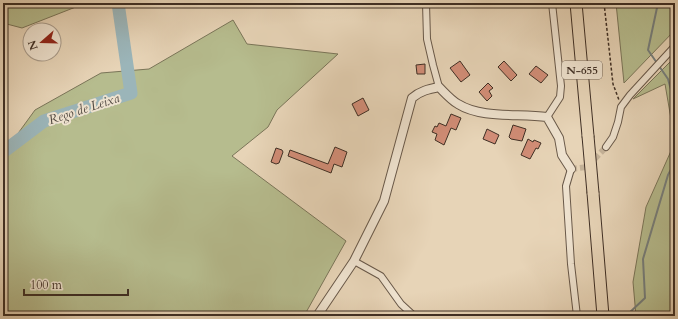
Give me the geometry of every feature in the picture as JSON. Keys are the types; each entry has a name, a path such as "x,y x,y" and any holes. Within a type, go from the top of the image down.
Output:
{"highway":[{"name":"N-655","path":"576,3 603,316"}],"street":[{"path":"426,3 428,39 433,65 440,87 458,104 482,113 532,114 547,117 559,138 562,155 571,169 566,186 571,264 577,316"},
{"path":"547,117 560,97 562,86 552,3"},
{"path":"606,147 618,122 621,107 630,95 675,46"},
{"path":"318,316 354,261 384,201 412,98 425,90 440,87"},
{"path":"354,261 381,276 401,304 414,316"}],"path":[{"path":"604,3 613,84 621,107"}],"green space":[{"path":"3,3 86,3 37,22 22,22 22,28 3,23"},
{"path":"616,3 675,3 675,30 624,83"},
{"path":"233,20 247,44 338,54 277,110 268,127 232,156 346,241 304,316 3,316 3,154 35,110 101,73 149,69"},
{"path":"675,57 675,142 665,84 633,99"},
{"path":"675,142 675,316 636,316 633,282 646,207"}],"building":[{"path":"460,61 470,75 461,82 450,68"},
{"path":"504,61 517,75 511,81 498,67"},
{"path":"425,64 425,74 417,74 416,65"},
{"path":"536,66 548,75 541,83 529,74"},
{"path":"488,83 493,88 489,91 492,96 487,101 479,92"},
{"path":"363,98 369,110 358,116 352,104"},
{"path":"451,114 461,118 456,130 451,128 444,145 435,140 437,134 432,132 435,126 437,127 439,123 446,126"},
{"path":"513,125 526,129 522,141 511,139 509,137"},
{"path":"487,129 499,135 495,144 483,139"},
{"path":"528,139 533,142 534,140 541,143 538,149 536,148 530,159 521,155"},
{"path":"335,147 347,152 342,167 334,164 331,173 288,156 290,150 328,164"},
{"path":"276,148 282,150 283,152 279,163 276,164 271,162"}],"waterway":[{"name":"Rego de Leixa","path":"3,152 44,121 131,93 118,3"},
{"path":"658,3 648,50 668,79 675,104"},
{"path":"628,314 645,298 643,259 668,175 675,162"}],"tunnel":[{"path":"571,169 587,167 606,147"}]}
